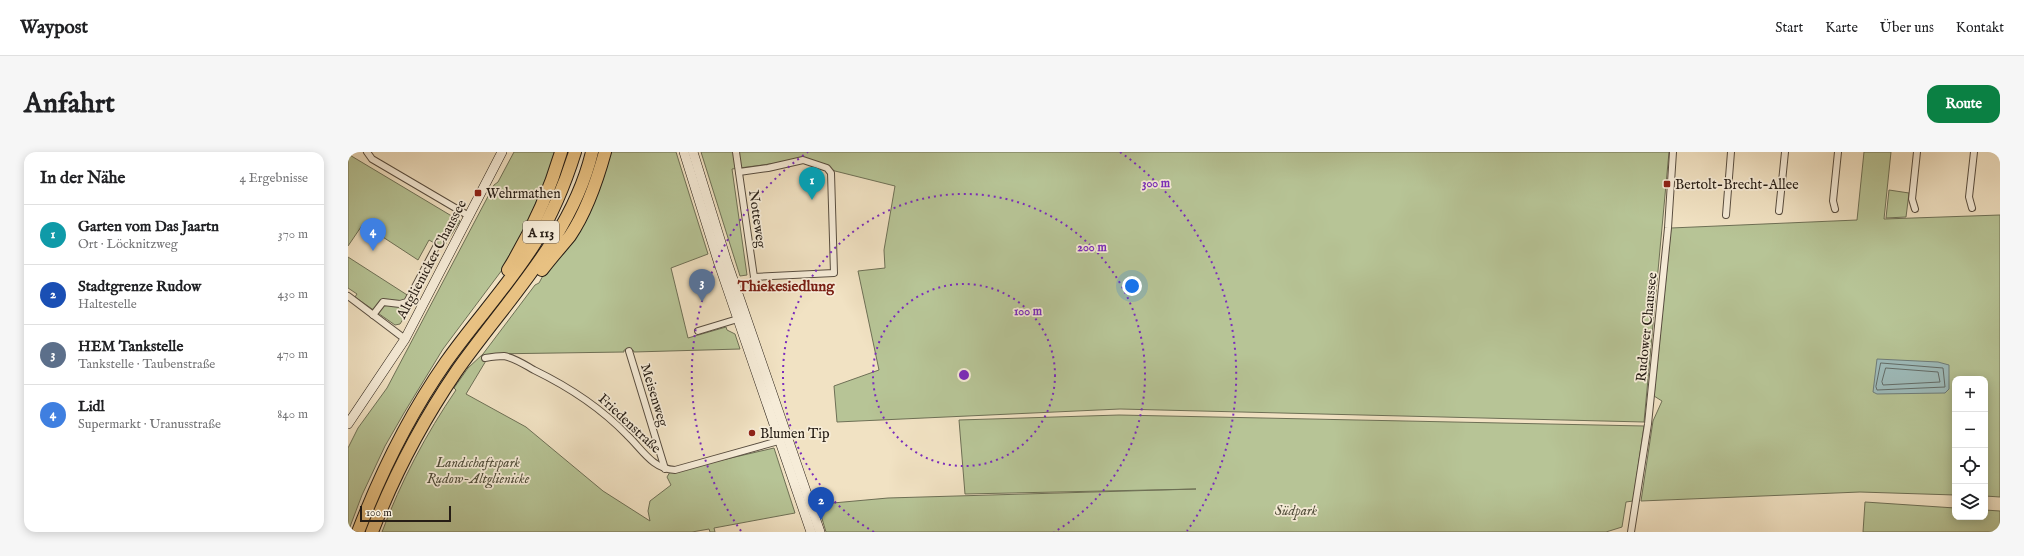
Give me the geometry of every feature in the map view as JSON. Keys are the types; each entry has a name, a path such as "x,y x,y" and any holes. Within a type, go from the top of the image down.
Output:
{"highway":[{"path":"491,302 494,292 523,245 542,204 561,152"},
{"name":"A 113","path":"358,532 381,475 406,427 445,363 535,243 554,209 576,152"},
{"name":"A 113","path":"372,532 399,468 429,414 457,371 528,278 548,249 577,193 592,152"},
{"path":"528,278 540,272 570,234 593,191 604,152"}],"main road":[{"name":"Altglienicker Chaussee","path":"348,424 405,339 502,152"},
{"path":"684,152 784,440 811,532"},
{"path":"693,152 742,317"},
{"path":"784,440 820,532"}],"street":[{"path":"367,152 372,159 469,216"},
{"name":"Notteweg","path":"736,152 754,277 752,289"},
{"name":"Rudower Chaussee","path":"1632,532 1648,424 1668,228 1673,152"},
{"path":"1726,215 1731,152"},
{"path":"1779,212 1784,152"},
{"path":"1836,209 1833,201 1838,152"},
{"path":"1915,209 1912,198 1917,152"},
{"path":"1972,208 1969,197 1974,152"},
{"path":"739,172 768,168 803,160 830,170 834,273 754,277"},
{"path":"373,315 383,302 400,304 409,299 436,247"},
{"path":"348,296 405,339"},
{"path":"698,331 742,317"},
{"name":"Meisenweg","path":"629,351 665,469"},
{"name":"Friedenstraße","path":"485,358 502,356 514,359 563,384 585,398 627,435 650,460 665,469 675,470 784,440"}],"green space":[{"path":"514,152 557,152 525,229 505,266 443,349 404,413 385,446 362,495 348,532 348,448 358,428 387,388 494,185 498,182"},
{"name":"Landschaftspark Rudow-Altglienicke","path":"610,152 676,152 708,254 671,268 688,338 726,327 727,330 735,334 740,349 634,352 633,350 624,350 624,352 490,354 466,394 526,427 603,491 650,521 648,511 650,501 671,485 667,477 670,472 774,448 795,513 714,528 715,532 710,532 709,529 692,532 382,532 397,494 415,458 434,424 456,390 454,388 468,368 483,354 535,285 539,283"},
{"path":"701,152 1669,152 1644,422 1120,409 837,422 834,386 879,370 858,271 885,268 884,250 895,186 835,171 808,159 732,169 747,275 740,276"},
{"path":"1864,152 1891,152 1884,219 2000,215 2000,497 1988,496 1988,376 1952,376 1952,495 1860,492 1641,501 1653,421 1662,401 1654,396 1671,228 1857,220"},
{"path":"348,154 460,221 443,248 429,240 418,260 363,224 348,246"},
{"path":"1889,190 1909,193 1906,217 1886,218"},
{"path":"348,257 415,300 400,324 395,325 355,297 357,294 348,288"},
{"name":"Südpark","path":"1119,415 1644,426 1633,501 1626,502 1622,527 1606,532 826,532 818,505 822,504 888,498 1196,489 965,494 959,420"},
{"path":"1865,502 1952,508 1952,520 1988,520 1988,510 2000,511 2000,532 1863,532"}],"water":[{"path":"1877,359 1938,362 1949,365 1949,389 1945,393 1877,394 1873,392"}],"place":[{"name":"Bertolt-Brecht-Allee","path":"1667,184"},
{"name":"Wehrmathen","path":"478,193"},
{"name":"Garten vom Das Jaartn","path":"812,200"},
{"name":"Lidl","path":"373,251"},
{"name":"HEM Tankstelle","path":"702,302"},
{"name":"Blumen Tip","path":"752,433"},
{"name":"Stadtgrenze Rudow","path":"821,520"}],"district":[{"name":"Thiekesiedlung","path":"786,286"}]}
